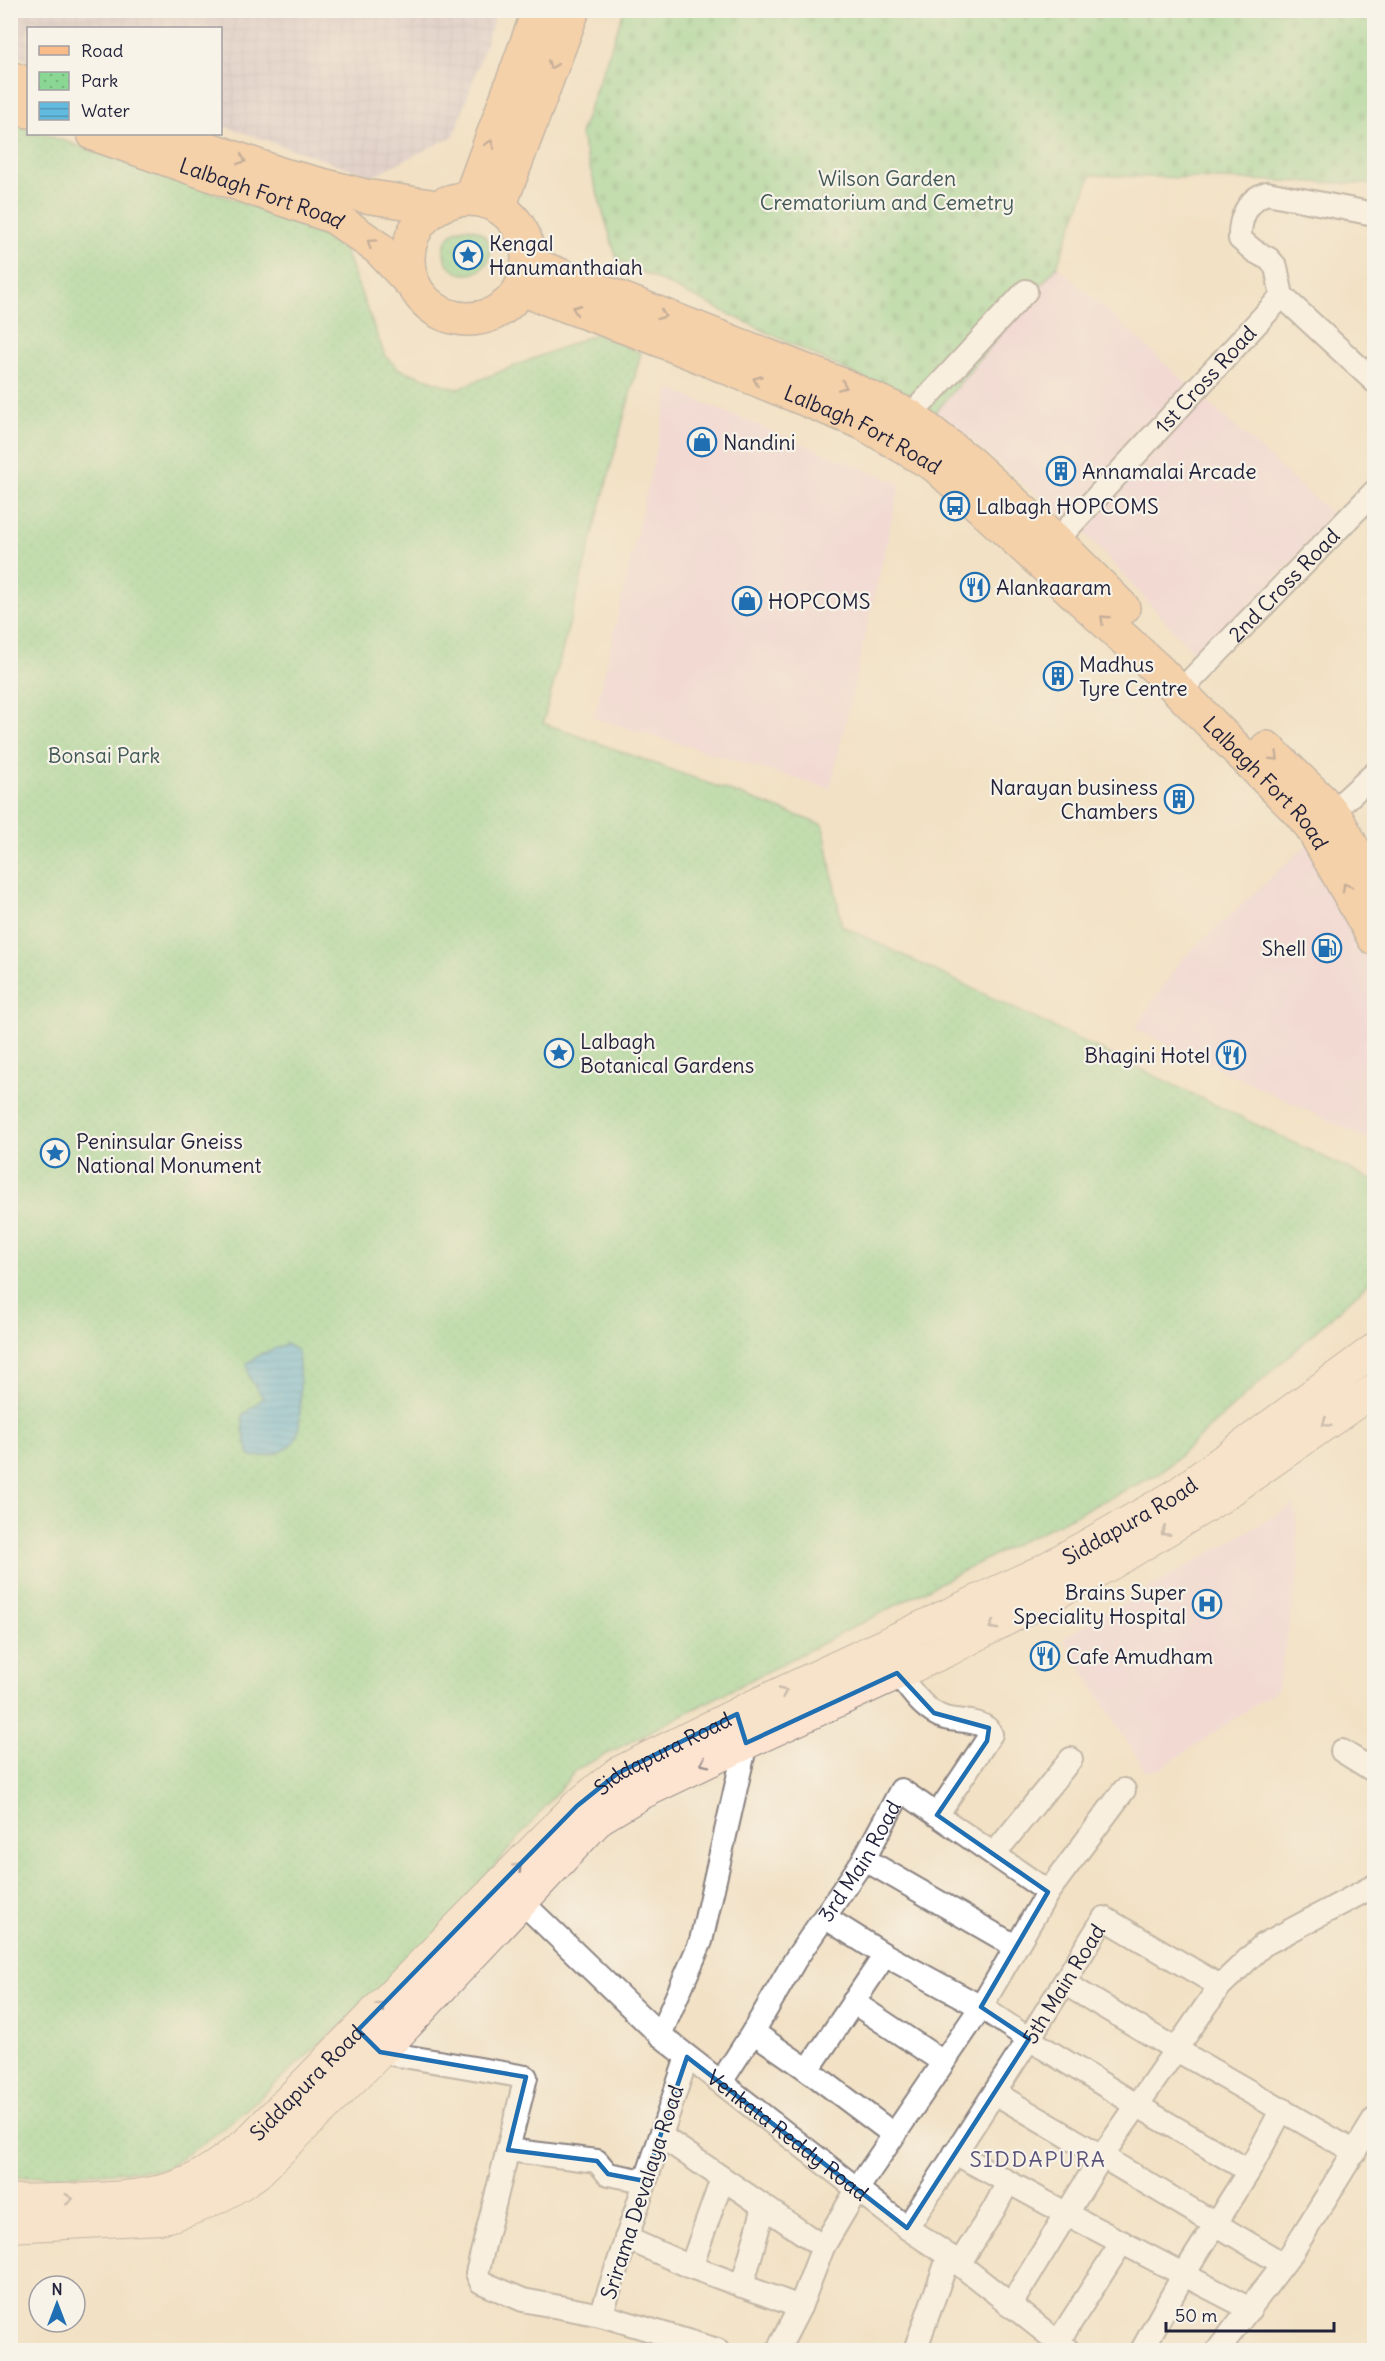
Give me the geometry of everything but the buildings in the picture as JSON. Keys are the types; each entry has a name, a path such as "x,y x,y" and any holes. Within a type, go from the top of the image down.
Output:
{"main road":[{"path":"484,203 539,10"},
{"path":"484,203 573,10"},
{"path":"10,78 27,84"},
{"path":"10,104 27,111"},
{"name":"Lalbagh Fort Road","path":"97,135 334,217 378,248 412,284"},
{"name":"Lalbagh Fort Road","path":"170,135 283,175 365,196 437,207"},
{"path":"457,200 484,203 518,224 527,243 525,276 508,306 481,318 460,320 441,314 424,302 412,284 407,253 414,230 423,218 437,207 457,200"},
{"name":"Lalbagh Fort Road","path":"525,276 842,385 910,416 968,460 1056,541 1193,678 1322,801 1374,887"},
{"name":"Lalbagh Fort Road","path":"525,276 653,337 863,423 936,466 1158,670 1299,812 1311,826 1374,938"},
{"name":"Siddapura Road","path":"10,2226 160,2218 176,2214 234,2189 256,2173 380,2052 600,1818 741,1728 1041,1570 1175,1496 1374,1350"},
{"name":"Siddapura Road","path":"10,2201 143,2195 190,2181 218,2165 247,2143 577,1806 618,1773 897,1673 948,1650 1146,1544 1219,1498 1374,1390"}],"street":[{"path":"1374,214 1267,193 1258,196 1249,206 1239,225 1240,239 1254,251 1269,259 1276,267 1282,296 1374,381"},
{"path":"910,416 1026,291"},
{"name":"1st Cross Road","path":"1056,541 1282,296"},
{"name":"2nd Cross Road","path":"1193,678 1374,492"},
{"path":"1331,813 1374,774"},
{"path":"897,1673 923,1704 934,1713 945,1718 983,1725 989,1728 991,1734 938,1815"},
{"path":"660,2035 701,1941 741,1728"},
{"path":"1342,1751 1374,1771"},
{"path":"995,1853 1071,1759"},
{"name":"3rd Main Road","path":"721,2082 795,1960 826,1918 864,1859 901,1790 995,1853 1048,1892"},
{"path":"778,2350 800,2307 823,2247 858,2188 981,2007 1048,1892 1124,1790"},
{"path":"864,1859 1015,1946"},
{"path":"1010,2306 1102,2157 1220,1986 1263,1945 1374,1886"},
{"name":"Venkata Reddy Road","path":"522,1902 660,2035 907,2228 954,2260 1063,2346"},
{"path":"826,1918 885,1956 981,2007 1138,2106 1249,2171"},
{"name":"5th Main Road","path":"907,2228 995,2093 1104,1918 1220,1986"},
{"path":"808,2070 885,1956"},
{"path":"1064,1983 1355,2152"},
{"path":"853,2002 943,2062"},
{"path":"358,2030 380,2052 526,2078 477,2278 481,2282 523,2300 601,2315"},
{"path":"753,2032 893,2134"},
{"name":"Srirama Devalaya Road","path":"687,2057 601,2315 675,2344 717,2350"},
{"path":"995,2093 1283,2264"},
{"path":"1142,2350 1184,2274 1249,2171 1282,2109"},
{"path":"1218,2350 1283,2264 1374,2120"},
{"path":"661,2136 823,2247"},
{"path":"508,2150 597,2161 608,2174 645,2181"},
{"path":"955,2153 1250,2309"},
{"path":"691,2267 722,2179"},
{"path":"915,2350 954,2260 994,2209 1008,2182"},
{"path":"742,2286 764,2207"},
{"path":"626,2238 691,2267 800,2307"},
{"path":"1063,2346 1122,2242"}],"highlighted area":[{"path":"897,1673 934,1713 989,1728 987,1741 937,1815 1048,1892 981,2007 1029,2039 907,2228 687,2057 645,2181 608,2174 597,2161 508,2150 526,2077 380,2052 358,2030 577,1806 618,1773 737,1714 746,1743"}],"shaded area":[{"path":"11,10 497,10 454,136 372,176 222,125 222,27 27,27 27,61 11,54"},
{"path":"1057,266 1335,517 1199,658 1084,532 935,413"},
{"name":"HOPCOMS","path":"670,389 900,484 830,789 594,718"},
{"path":"1310,842 1374,966 1374,1142 1135,1029 1179,962"},
{"name":"Brains Super Speciality Hospital","path":"1295,1504 1299,1570 1277,1690 1163,1767 1146,1772 1063,1638"}],"green space":[{"name":"Wilson Garden Crematorium and Cemetry","path":"624,11 1374,11 1374,184 1091,175 1057,266 935,413 617,260 580,134"},
{"name":"Lalbagh Botanical Gardens","path":"11,122 27,128 27,135 47,135 310,226 345,251 385,356 399,369 456,389 596,334 641,353 543,723 823,825 842,926 1374,1181 1374,1278 1160,1473 998,1553 577,1769 421,1953 264,2094 215,2135 165,2169 11,2178"},
{"path":"472,228 484,234 489,242 489,260 484,268 476,273 462,274 450,268 445,260 444,246 450,234 458,229"}],"water":[{"path":"286,1344 298,1351 300,1396 298,1432 291,1445 281,1452 268,1456 249,1456 242,1416 263,1398 249,1377 247,1363 261,1354"}],"place":[{"name":"Kengal Hanumanthaiah","path":"468,255"},
{"name":"Nandini","path":"702,442"},
{"name":"Annamalai Arcade","path":"1061,471"},
{"name":"Lalbagh HOPCOMS","path":"955,506"},
{"name":"Alankaaram","path":"975,587"},
{"name":"HOPCOMS","path":"747,601"},
{"name":"Madhus Tyre Centre","path":"1058,676"},
{"name":"Narayan business Chambers","path":"1179,799"},
{"name":"Shell","path":"1327,948"},
{"name":"Lalbagh Botanical Gardens","path":"559,1053"},
{"name":"Bhagini Hotel","path":"1231,1055"},
{"name":"Peninsular Gneiss National Monument","path":"55,1153"},
{"name":"Brains Super Speciality Hospital","path":"1207,1604"},
{"name":"Cafe Amudham","path":"1045,1656"}],"district":[{"name":"SIDDAPURA","path":"1038,2159"}],"park label":[{"name":"Bonsai Park","path":"104,755"}]}
